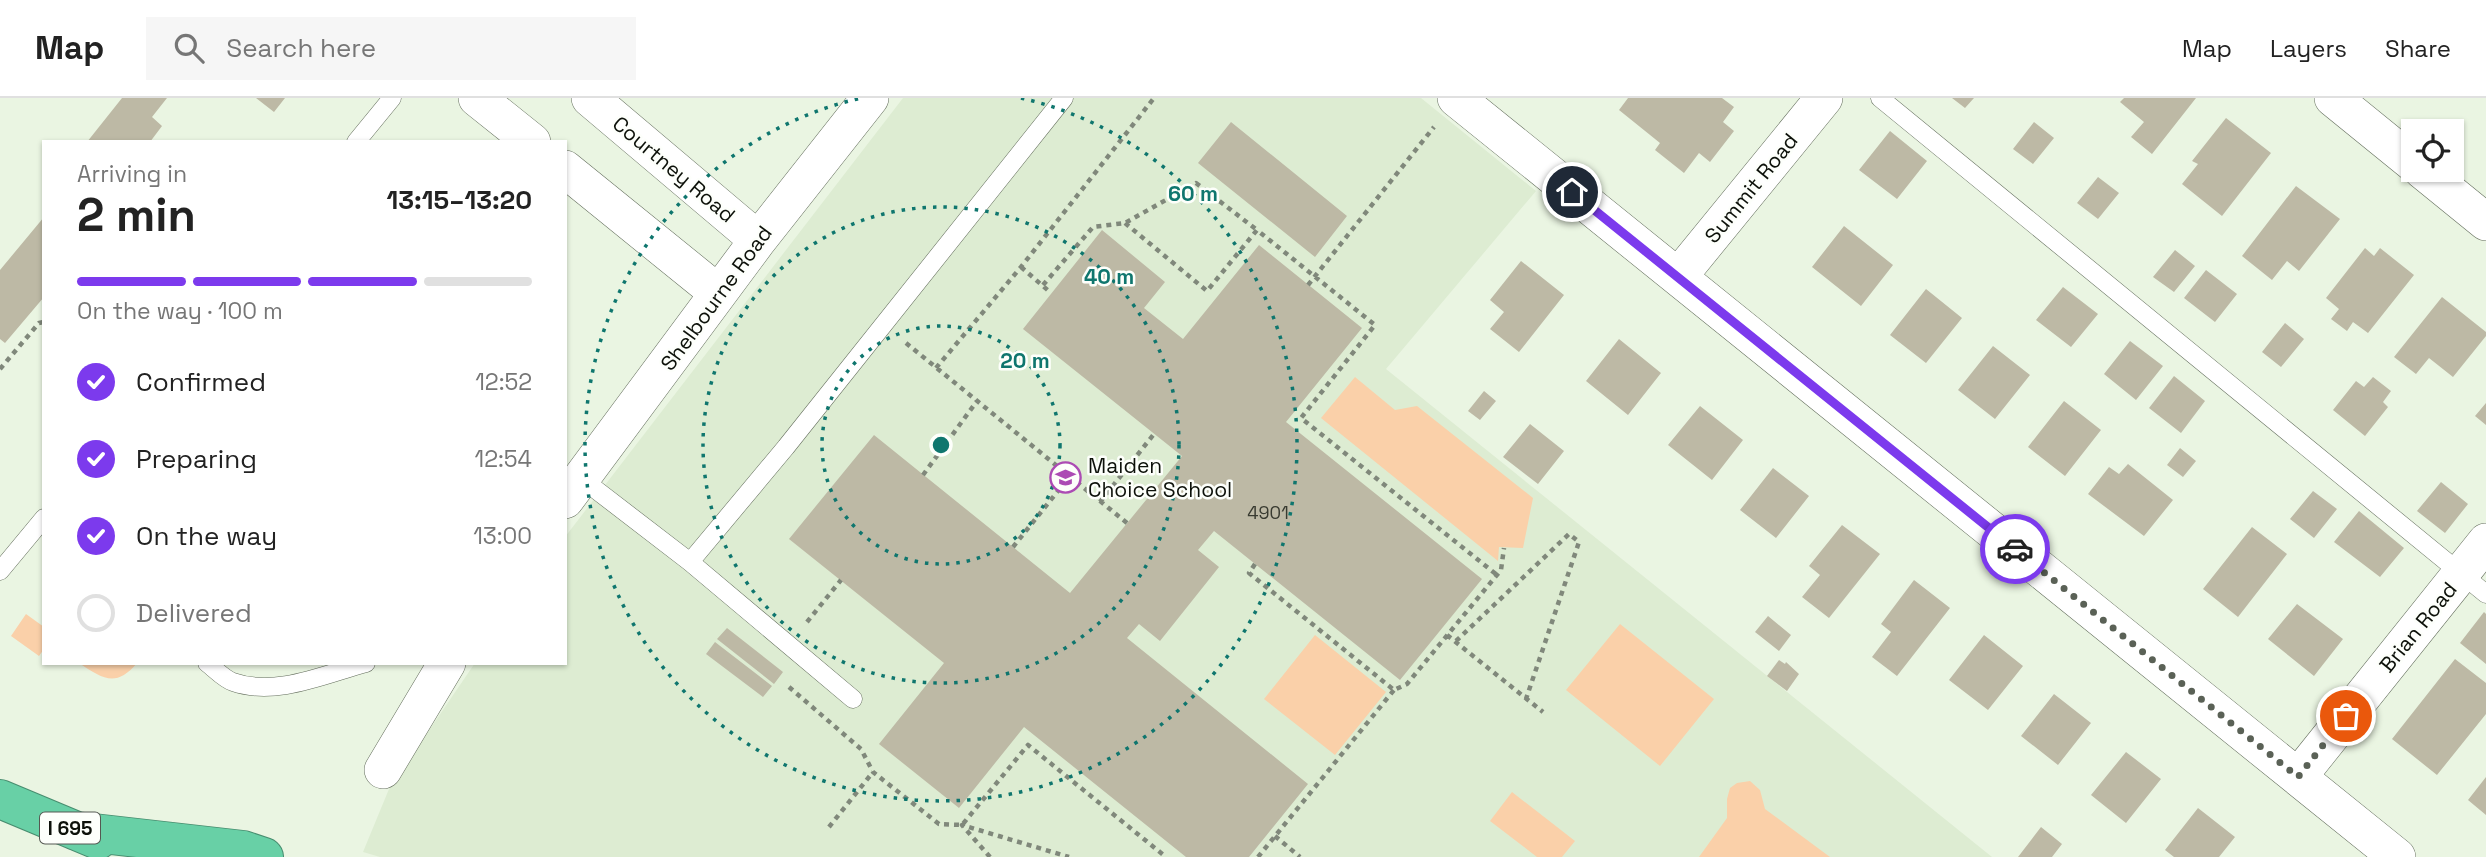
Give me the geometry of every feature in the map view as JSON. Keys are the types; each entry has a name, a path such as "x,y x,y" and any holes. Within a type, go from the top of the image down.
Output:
{"highway":[{"name":"I 695","path":"0,799 139,857"},
{"path":"76,831 243,850 264,857"}],"street":[{"path":"477,98 530,140"},
{"name":"Courtney Road","path":"590,98 758,240"},
{"name":"Shelbourne Road","path":"574,489 758,240 870,98"},
{"name":"Summit Road","path":"1678,277 1824,98"},
{"path":"2333,98 2401,153"},
{"path":"1462,102 2397,857"},
{"path":"567,171 718,293"},
{"path":"2437,182 2486,222"},
{"name":"Brian Road","path":"2298,777 2473,584 2486,542"},
{"path":"383,770 446,665"}],"lane":[{"path":"358,140 392,98"},
{"path":"690,562 786,447 1064,98"},
{"path":"1880,98 2473,584"},
{"path":"574,489 690,562 853,699"},
{"path":"0,571 42,521"},
{"path":"209,665 230,682 253,687 276,687 358,665"}],"path":[{"path":"936,368 1021,267 1154,98"},
{"path":"1308,285 1441,119 1462,102"},
{"path":"1043,285 1093,227 1125,223 1196,183 1375,326 1301,418 1497,575"},
{"path":"1125,223 1207,291 1257,230"},
{"path":"1021,267 1052,293"},
{"path":"0,369 42,322"},
{"path":"883,325 1127,523"},
{"path":"923,475 977,401"},
{"path":"1100,502 1154,434"},
{"path":"1013,547 1070,477"},
{"path":"1455,641 1569,534 1579,542 1526,699"},
{"path":"1258,857 1394,690 1407,684 1501,570 1504,548"},
{"path":"1255,564 1249,573 1394,690"},
{"path":"788,645 841,580"},
{"path":"1447,635 1543,712"},
{"path":"788,687 861,749 873,772 939,824 962,825 1069,857"},
{"path":"962,825 1028,745 1166,857"},
{"path":"830,827 873,772"},
{"path":"962,825 990,857"},
{"path":"1275,836 1300,857"}],"shaded area":[{"name":"Maiden Choice School","path":"903,98 1421,98 1536,191 1386,369 1992,857 380,857 363,852 389,789 474,665 567,665 567,534"},
{"path":"1355,377 1395,410 1417,406 1533,498 1523,548 1499,547 1498,561 1321,418"},
{"path":"26,614 42,626 42,652 39,656 11,636"},
{"path":"1620,624 1714,699 1660,766 1566,690"},
{"path":"1315,635 1386,692 1335,755 1264,699"},
{"path":"82,665 135,665 116,678 102,677"},
{"path":"1750,781 1760,790 1765,809 1830,857 1699,857 1727,818 1730,788 1737,783"},
{"path":"1512,792 1575,841 1562,857 1537,857 1490,821"}],"building":[{"path":"122,98 167,98 152,117 162,126 152,140 89,140"},
{"path":"256,98 285,98 274,112"},
{"path":"1628,98 1722,98 1734,107 1723,122 1734,131 1710,162 1699,153 1684,173 1655,150 1660,143 1619,110"},
{"path":"1952,98 1974,98 1965,108"},
{"path":"2124,98 2196,98 2152,154 2131,137 2144,122 2120,102"},
{"path":"2226,118 2271,153 2222,216 2182,184 2198,164 2192,161"},
{"path":"1231,122 1347,216 1315,257 1198,163"},
{"path":"2034,122 2054,138 2033,164 2013,149"},
{"path":"1890,131 1927,161 1897,199 1859,170"},
{"path":"2098,177 2119,193 2098,219 2077,203"},
{"path":"2296,186 2340,219 2299,271 2287,261 2272,280 2242,256"},
{"path":"42,219 42,299 5,343 0,339 0,270"},
{"path":"1844,226 1893,265 1861,306 1812,267"},
{"path":"1102,230 1165,282 1144,308 1183,339 1259,245 1362,328 1286,422 1482,579 1400,680 1214,531 1198,550 1219,567 1160,641 1139,624 1127,638 1308,784 1249,857 1186,857 1024,727 959,808 879,744 944,663 789,539 874,435 1070,593 1182,456 1023,329"},
{"path":"2365,248 2374,256 2380,248 2414,275 2368,333 2353,322 2347,331 2331,319 2339,309 2326,298"},
{"path":"2175,250 2195,266 2174,292 2153,277"},
{"path":"1521,261 1564,295 1519,352 1490,329 1504,312 1490,300"},
{"path":"2206,270 2237,294 2215,322 2184,298"},
{"path":"2063,287 2098,314 2071,347 2036,320"},
{"path":"1926,289 1962,318 1926,363 1890,335"},
{"path":"2442,297 2486,332 2486,336 2453,377 2429,358 2416,374 2394,357"},
{"path":"2285,323 2304,339 2281,367 2262,352"},
{"path":"1619,339 1661,373 1628,415 1586,381"},
{"path":"2130,341 2163,366 2136,400 2104,374"},
{"path":"1993,346 2030,375 1995,419 1958,390"},
{"path":"2174,376 2205,401 2181,433 2149,408"},
{"path":"2373,377 2391,391 2383,402 2388,407 2365,436 2333,410 2356,381 2364,387"},
{"path":"1484,391 1496,401 1480,420 1468,411"},
{"path":"2064,401 2101,430 2065,476 2028,447"},
{"path":"2486,403 2486,425 2475,416"},
{"path":"1700,406 1743,440 1712,480 1668,445"},
{"path":"1530,424 1564,451 1538,484 1503,457"},
{"path":"2180,448 2196,461 2183,477 2167,465"},
{"path":"2128,464 2173,500 2144,536 2088,494 2109,467 2119,474"},
{"path":"1773,468 1809,496 1776,538 1740,510"},
{"path":"2441,482 2468,504 2445,533 2417,511"},
{"path":"2313,491 2337,509 2314,538 2290,519"},
{"path":"2359,511 2404,548 2380,577 2334,542"},
{"path":"1842,525 1880,554 1829,618 1802,597 1820,575 1809,566"},
{"path":"2252,527 2287,554 2238,617 2203,589"},
{"path":"1914,580 1950,608 1897,676 1872,657 1891,632 1881,624"},
{"path":"2297,604 2343,639 2314,676 2268,639"},
{"path":"2484,612 2486,614 2486,664 2460,643"},
{"path":"1768,616 1791,635 1779,651 1755,632"},
{"path":"727,628 783,672 774,684 717,639"},
{"path":"1984,635 2023,666 1988,710 1949,680"},
{"path":"715,642 772,686 763,697 706,654"},
{"path":"2455,659 2486,683 2486,714 2437,775 2392,739"},
{"path":"1779,660 1785,664 1786,662 1799,674 1787,691 1767,676"},
{"path":"2054,694 2091,723 2058,765 2021,736"},
{"path":"2126,752 2161,779 2126,823 2091,795"},
{"path":"2486,777 2486,815 2468,800"},
{"path":"2198,808 2235,837 2219,857 2174,857 2165,850"},
{"path":"2041,827 2062,844 2052,857 2018,857"}],"way so far":[{"path":"2015,549 2298,777 2346,716"}],"place":[{"name":"Maiden Choice School","path":"1065,477"}],"route":[{"path":"1572,192 2015,549"}]}
